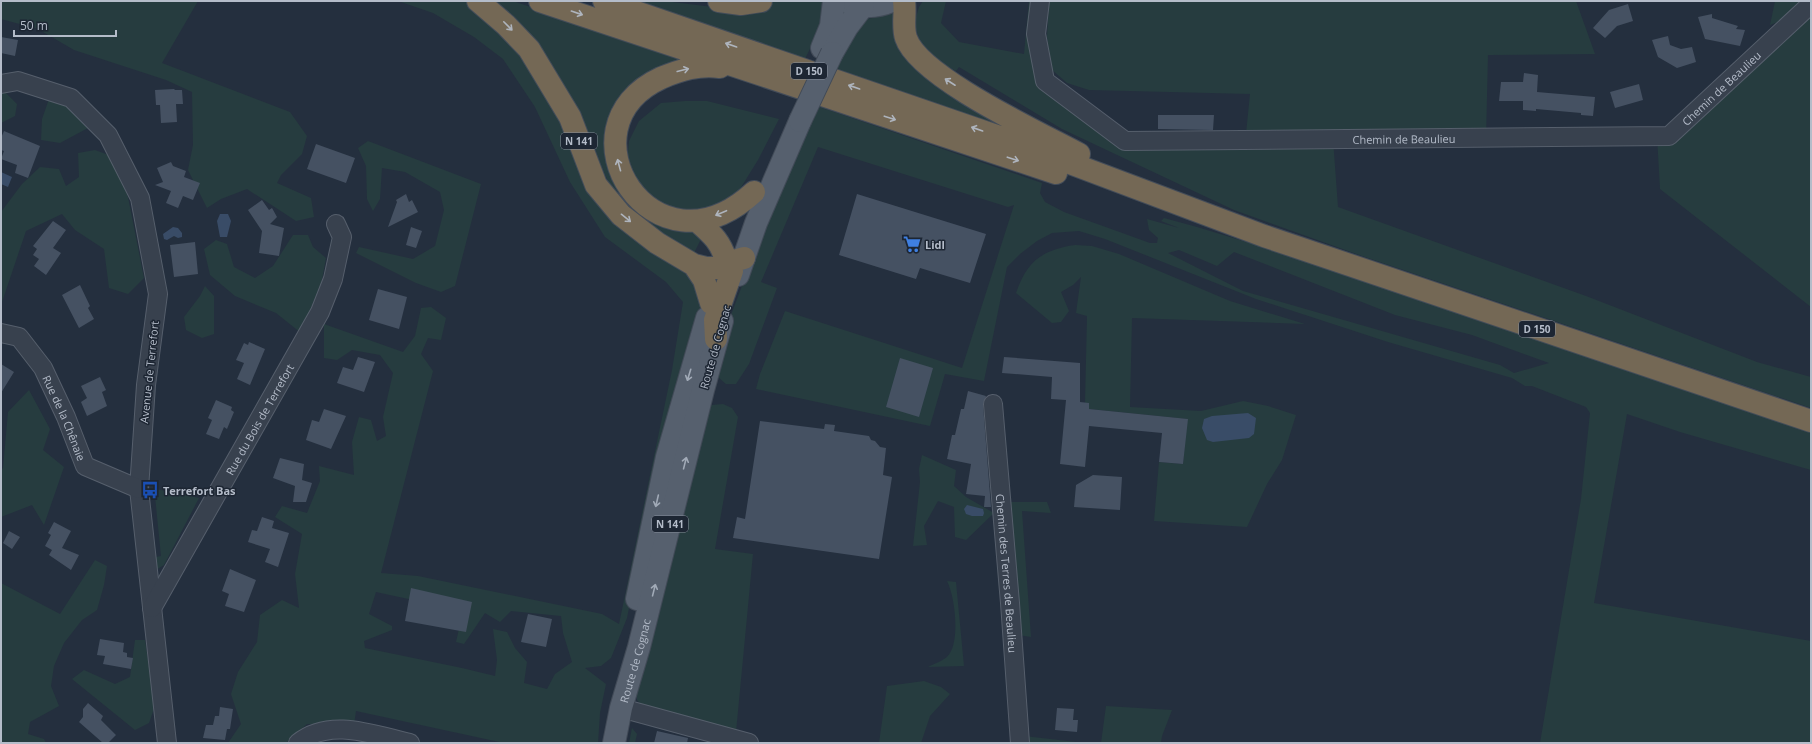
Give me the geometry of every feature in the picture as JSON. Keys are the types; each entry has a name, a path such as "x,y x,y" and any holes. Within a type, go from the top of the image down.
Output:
{"highway":[{"name":"N 141","path":"478,1 506,25 529,49 570,117 596,185 621,215 657,243 694,265 704,280 711,303"},
{"name":"D 150","path":"540,1 1166,209 1264,236"},
{"name":"D 150","path":"604,1 1014,142 1264,236 1811,421"},
{"path":"719,1 741,4 761,1"},
{"path":"904,1 906,38 918,58 939,75 986,105 1082,155 1211,205 1264,236"},
{"path":"736,260 722,248 713,235 697,222 670,217 654,211 630,190 623,179 616,151 616,135 619,122 625,108 643,88 676,71 695,66 718,67 760,75"},
{"path":"697,222 731,209 754,192"},
{"path":"694,265 706,268 718,268 736,260"},
{"path":"716,339 715,320 736,260"}],"main road":[{"name":"Route de Cognac","path":"827,50 834,1"},
{"name":"N 141","path":"855,4 874,6 892,1"},
{"name":"Route de Cognac","path":"736,260 754,192 794,118 827,50 847,28 855,4"},
{"name":"Route de Cognac","path":"621,708 626,655 654,514 677,416 711,303 736,260 771,186 794,118"},
{"name":"Route de Cognac","path":"614,743 621,708 639,647 716,339"}],"street":[{"name":"Chemin de Beaulieu","path":"1040,1 1036,34 1045,81 1125,141 1668,136 1811,4"},
{"name":"Avenue de Terrefort","path":"1,84 18,81 71,98 108,135 140,198 158,294 146,385 139,489 167,743"},
{"name":"Rue du Bois de Terrefort","path":"152,608 320,312 333,279 342,237 336,224"},
{"name":"Rue de la Chênaie","path":"1,333 19,337 43,368 85,466 139,489"},
{"name":"Chemin des Terres de Beaulieu","path":"993,404 1020,743"},
{"path":"621,708 750,743"},
{"path":"298,743 307,736 324,730 345,729 410,743"}],"green space":[{"path":"1,1 198,1 162,63 290,112 307,136 302,154 281,175 277,183 311,198 314,217 296,221 247,189 221,199 207,208 188,170 193,145 192,92 166,80 74,50 38,29 1,19"},
{"path":"398,1 468,1 526,58 565,125 587,179 675,266 690,278 696,287 702,305 647,519 627,618 611,658 601,666 585,668 606,684 600,713 598,743 504,743 356,711 354,725 307,724 286,743 228,743 241,724 231,694 238,672 257,642 260,615 282,600 299,608 295,574 302,534 275,517 282,506 307,513 320,481 319,466 354,475 352,442 359,417 371,420 377,441 386,436 383,417 393,373 380,355 352,350 337,360 324,358 324,324 403,352 415,336 421,308 431,307 446,318 441,340 428,338 421,354 433,371 381,573 418,576 602,614 619,624 672,370 683,302 666,282 605,237 570,182 535,107 503,59 474,37 433,13","holes":["376,592 413,600 461,620 456,642 464,644 485,613 500,622 511,611 561,616 563,633 572,662 555,674 547,689 524,683 527,662 515,648 507,632 493,629 497,660 495,676 365,648 364,641 392,630 392,626 369,614"]},
{"path":"494,1 513,1 678,58 677,64 642,83 612,166 703,235 693,255 670,245 617,200 584,131 530,37 513,16"},
{"path":"620,1 664,1 737,10 757,8 774,1 826,1 824,20 803,63"},
{"path":"923,1 946,1 941,23 959,42 1024,54 1029,1 1035,1 1033,70 1043,84 1130,147 1246,134 1250,94 1089,90 1067,83 1051,69 1047,37 1049,1 1576,1 1595,54 1488,55 1486,138 1333,139 1338,207 1586,296 1757,362 1811,377 1811,408 1362,256 1234,210 1062,129 959,67 956,71 930,58 920,42 914,24 919,7"},
{"path":"1775,1 1805,1 1792,17 1770,25"},
{"path":"1811,4 1811,307 1660,189 1657,136"},
{"path":"900,10 904,43 1069,154 831,72 861,21"},
{"path":"5,92 17,104 15,116 1,123 1,93"},
{"path":"49,99 63,102 88,128 60,143 41,140 42,119"},
{"path":"707,101 779,119 758,160 735,197 721,206 682,213 642,192 627,162 629,141 639,121 661,103"},
{"path":"817,106 1042,183 1040,193 1045,202 1064,212 1150,243 1157,243 1158,238 1149,230 1147,219 1179,228 1161,221 1164,218 1197,227 1303,259 1811,431 1811,470 1680,432 1627,414 1594,603 1811,641 1811,743 1540,743 1581,499 1590,413 1586,407 1532,386 1525,386 1512,378 1388,342 1256,299 1105,239 1079,231 1052,233 1037,241 1020,254 1007,267 984,381 945,374 930,426 756,389 760,374 785,311 962,368 1014,205 1008,207 818,147 761,282 777,288 749,364 736,384 726,384 719,378 719,365 728,323 770,211","holes":["1179,250 1217,266 1234,252 1395,315 1472,335 1549,363 1514,373 1500,365 1243,291 1168,253"]},
{"path":"368,141 481,184 455,286 441,292 416,283 356,253 359,247 413,259 435,246 444,210 440,192 405,172 382,168 380,199 373,211 367,199 366,166 358,148"},
{"path":"95,150 114,157 128,197 144,278 128,294 109,288 104,249 75,230 62,214 26,231 1,305 1,212 22,184 40,167 59,169 66,186 79,177 78,153"},
{"path":"293,235 308,235 313,247 326,258 322,280 301,333 276,313 235,296 210,275 204,249 216,240 227,244 234,267 255,278 273,266"},
{"path":"1075,245 1092,246 1119,254 1230,301 1305,324 1132,318 1130,407 1201,411 1243,401 1268,406 1296,415 1282,460 1267,484 1247,527 1154,521 1159,462 1183,464 1187,419 1089,409 1089,403 1085,403 1087,316 1076,313 1081,277 1073,285 1061,292 1069,311 1061,322 1052,323 1016,293 1025,273 1037,259 1053,250"},
{"path":"205,286 214,296 214,334 202,338 186,330 184,317 200,296"},
{"path":"29,390 50,429 43,450 64,467 44,525 32,505 1,517 1,470 3,468 8,412"},
{"path":"723,404 732,408 738,417 715,549 753,554 736,732 642,705 637,700 637,691 708,411 712,405"},
{"path":"922,455 956,470 954,486 966,497 994,513 966,540 955,537 954,507 938,501 924,526 927,545 913,546 920,482 919,469"},
{"path":"156,489 199,498 164,565 154,571 151,558 161,556 155,496"},
{"path":"1010,502 1047,502 1051,513 1022,511 1031,637 1018,635"},
{"path":"95,560 107,566 104,585 97,610 82,620 64,643 54,666 51,686 59,706 30,722 28,734 44,739 46,743 1,743 1,583 60,614"},
{"path":"947,581 956,582 964,666 928,667 947,657 954,642 954,608"},
{"path":"135,640 145,640 155,706 149,723 135,730 72,679 84,670 115,684 130,677"},
{"path":"924,681 941,687 950,694 930,716 921,743 879,743 887,686"},
{"path":"1106,706 1172,710 1161,742 1169,743 1101,743"},
{"path":"632,728 637,734 635,743 629,743"},
{"path":"1024,736 1085,743 1025,743"}],"water":[{"path":"1,172 12,177 8,187 1,184"},
{"path":"220,214 228,214 231,221 227,237 220,237 217,221"},
{"path":"173,227 178,228 182,233 182,237 178,238 174,236 167,240 164,239 163,234"},
{"path":"1248,413 1256,418 1254,434 1249,438 1213,442 1207,440 1202,428 1204,419 1212,416"},
{"path":"967,505 983,509 983,516 972,516 966,514 964,509"}],"building":[{"path":"1628,4 1633,21 1617,26 1605,38 1593,28 1609,10"},
{"path":"1712,14 1712,18 1738,26 1736,29 1745,30 1740,46 1705,39 1698,17"},
{"path":"1668,36 1670,45 1681,49 1692,47 1696,62 1677,68 1658,57 1652,40"},
{"path":"1,37 18,40 15,56 1,53"},
{"path":"1524,73 1538,75 1537,92 1595,97 1593,116 1581,115 1581,113 1536,109 1536,111 1523,110 1523,101 1499,101 1501,82 1523,82"},
{"path":"1639,84 1643,100 1615,108 1610,92"},
{"path":"155,90 182,90 183,104 176,104 177,122 161,123 160,105 156,105"},
{"path":"1158,115 1214,115 1213,130 1158,129"},
{"path":"4,131 40,146 28,178 15,173 17,165 1,159 4,151 1,150 1,138"},
{"path":"316,144 355,158 346,183 307,169"},
{"path":"171,162 173,166 186,171 184,177 200,183 193,200 183,196 178,208 166,203 171,191 155,185 163,182 157,168"},
{"path":"406,194 409,202 412,200 418,212 388,227 397,202 396,200"},
{"name":"Lidl","path":"857,194 986,234 970,283 920,268 916,279 839,255"},
{"path":"262,200 269,210 272,208 277,217 270,224 284,228 279,256 259,253 262,231 248,210"},
{"path":"53,221 66,230 53,248 61,253 46,275 34,266 39,259 33,255 37,249 33,246"},
{"path":"411,227 422,231 416,248 406,245"},
{"path":"195,242 198,274 174,277 170,245"},
{"path":"80,285 90,306 88,308 94,319 79,328 62,295"},
{"path":"378,289 407,297 399,329 369,320"},
{"path":"249,342 265,349 250,385 237,379 244,363 236,360 244,343 248,345"},
{"path":"358,357 375,362 364,392 337,383 343,367 353,370"},
{"path":"1004,357 1080,363 1080,402 1089,403 1089,409 1188,419 1183,464 1159,462 1162,433 1089,426 1085,467 1060,464 1066,400 1051,399 1052,377 1002,373"},
{"path":"900,358 933,368 919,417 886,407"},
{"path":"1,364 14,372 1,393"},
{"path":"100,377 106,390 102,392 107,406 87,416 81,402 87,398 81,386"},
{"path":"968,391 986,396 983,405 991,507 984,507 985,496 966,494 971,464 947,459 952,435 955,435 961,409 964,409"},
{"path":"216,400 232,407 231,410 234,412 227,429 224,427 219,439 206,434 212,420 208,418"},
{"path":"324,409 346,416 331,449 306,440 312,420 319,422"},
{"path":"760,421 824,429 825,424 835,425 834,431 869,436 871,440 875,441 880,447 886,448 883,475 892,477 879,559 733,538 737,517 745,519"},
{"path":"280,458 304,464 302,480 312,483 306,502 293,502 295,486 273,478"},
{"path":"1093,475 1122,477 1120,510 1074,507 1076,485"},
{"path":"262,517 274,521 272,528 289,533 278,567 265,562 270,549 248,542 252,530 257,531"},
{"path":"54,522 71,531 62,548 79,555 71,570 49,555 52,550 45,546 51,535 48,533"},
{"path":"9,531 20,537 12,549 3,543"},
{"path":"230,569 256,580 244,612 225,606 229,594 222,591"},
{"path":"411,588 472,602 466,632 405,621"},
{"path":"528,614 552,619 546,647 521,642"},
{"path":"100,639 124,643 123,652 127,653 127,657 133,658 131,669 103,664 105,656 97,655"},
{"path":"88,703 103,716 101,720 116,735 108,743 103,743 79,722 83,717 83,709"},
{"path":"220,707 233,709 230,729 227,729 225,740 203,738 206,725 213,725 215,716 219,716"},
{"path":"1057,708 1074,709 1073,720 1078,720 1077,732 1055,730"},
{"path":"657,731 688,738 687,743 654,743"}],"place":[{"name":"Lidl","path":"912,244"},
{"name":"Terrefort Bas","path":"150,490"}]}
